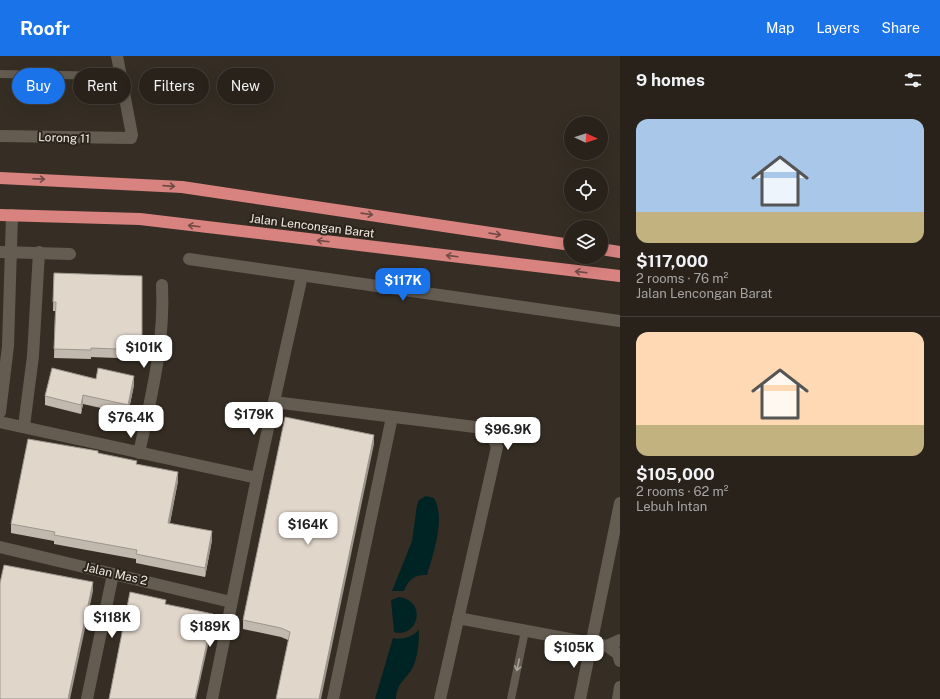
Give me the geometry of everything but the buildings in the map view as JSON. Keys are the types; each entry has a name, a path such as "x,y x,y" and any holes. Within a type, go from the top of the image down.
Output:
{"highway":[{"name":"Jalan Lencongan Barat","path":"0,178 182,187 564,244"},
{"name":"Jalan Lencongan Barat","path":"0,215 140,219 620,276"},
{"path":"608,250 620,252"}],"street":[{"path":"116,56 118,68"},
{"name":"Lorong 11","path":"0,136 128,139 131,138 132,135 126,104"},
{"path":"0,412 8,346 6,252 12,215"},
{"path":"6,252 70,254"},
{"path":"24,426 33,356 39,252"},
{"path":"189,260 620,320"},
{"path":"212,699 257,478 302,276"},
{"path":"139,453 159,350 162,316 162,285"},
{"path":"274,402 483,428 493,438 497,447 440,699"},
{"path":"333,699 392,417"},
{"path":"0,422 24,426 139,453 257,478"},
{"path":"580,699 620,503"},
{"name":"Jalan Mas 2","path":"0,547 231,602"},
{"path":"87,699 113,574"},
{"path":"458,618 607,646 618,654 620,661"},
{"path":"607,646 620,640"},
{"path":"618,699 620,687"}],"lane":[{"path":"0,74 73,75"},
{"path":"511,699 525,631"}],"water":[{"path":"426,496 434,498 439,516 439,526 435,547 427,575 412,578 404,591 392,591 412,541 417,505 419,500"},
{"path":"399,597 408,600 414,605 416,612 414,625 409,630 402,633 394,632 391,600"},
{"path":"419,630 418,649 415,663 400,685 396,699 375,699 393,638 401,639"}]}
